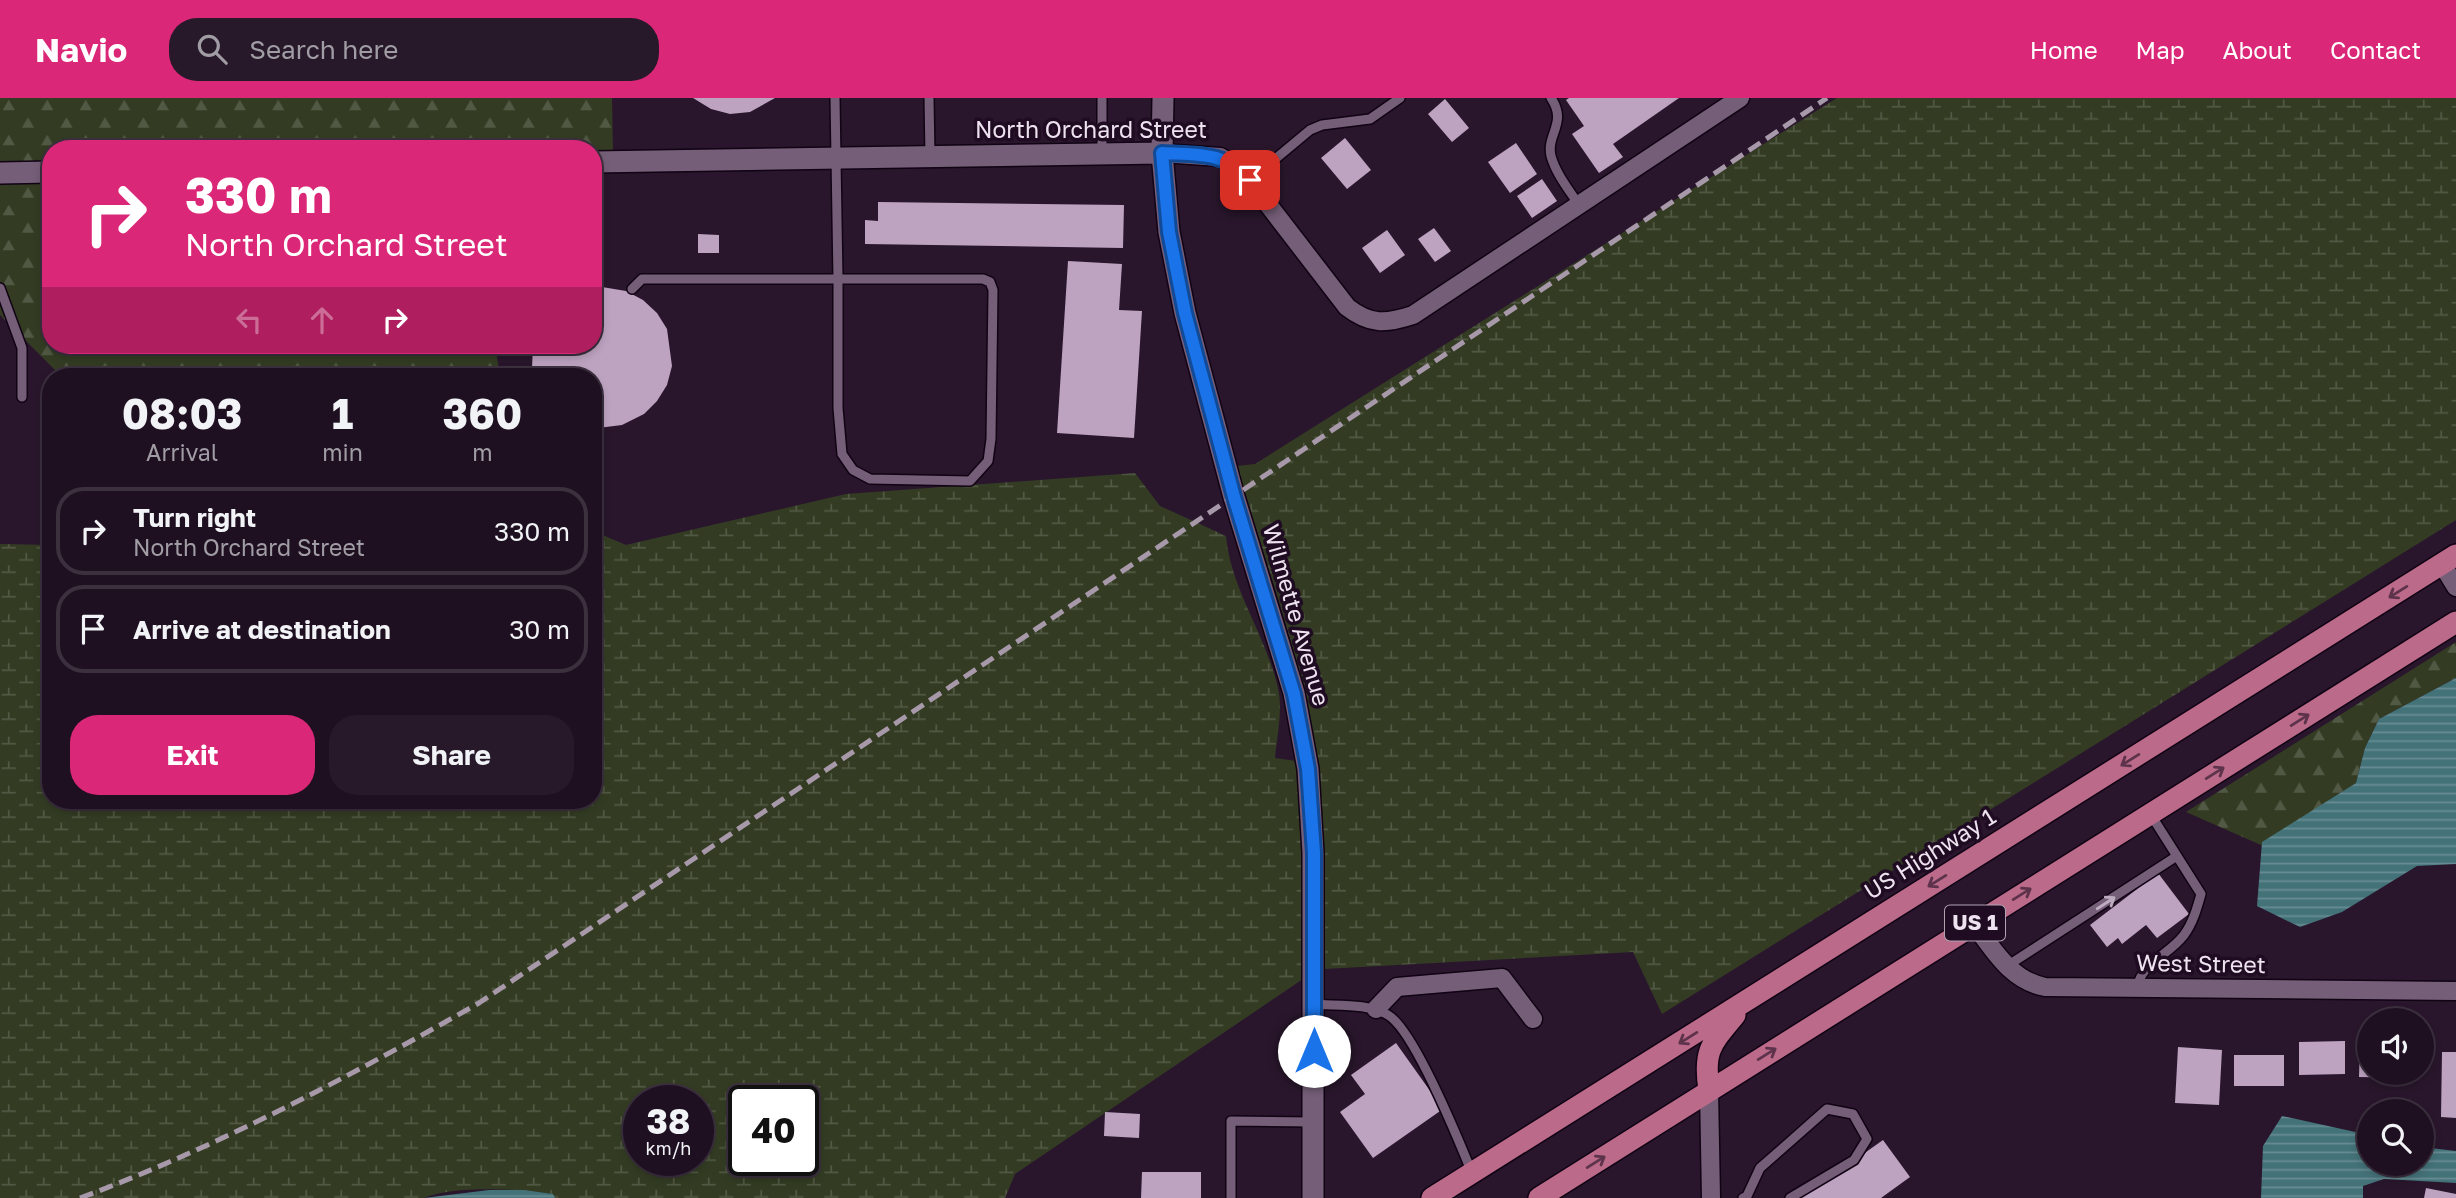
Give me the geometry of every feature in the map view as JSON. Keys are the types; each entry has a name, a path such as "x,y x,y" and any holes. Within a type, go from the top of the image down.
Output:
{"main road":[{"name":"US Highway 1","path":"1432,1198 2449,560"},
{"name":"US 1","path":"1539,1198 2456,622"},
{"path":"1709,1090 1705,1064 1710,1046 1745,1001"}],"street":[{"name":"Wilmette Avenue","path":"1163,98 1162,153 1169,232 1185,313 1234,497 1294,694 1308,769 1314,853 1312,1198"},
{"name":"North Orchard Street","path":"602,162 1102,153 1220,157 1240,168 1348,307 1371,321 1386,324 1413,315 1740,98"},
{"path":"0,173 42,172"},
{"path":"2449,560 2456,587"},
{"name":"West Street","path":"1974,923 2007,966 2028,984 2045,988 2456,991"},
{"path":"1376,1009 1397,987 1502,978 1533,1019"},
{"path":"1709,1090 1711,1198"}],"lane":[{"path":"632,289 642,279 838,279 983,279 990,282 993,290 991,439 988,461 970,481 870,479 853,470 842,454 838,408 838,279 834,158 835,98"},
{"path":"929,98 930,156"},
{"path":"1102,98 1102,153"},
{"path":"1250,180 1311,130 1322,125 1370,119 1399,98"},
{"path":"1551,98 1559,122 1550,154 1560,176 1579,205"},
{"path":"0,288 22,348 22,397"},
{"path":"2137,988 2139,975 2184,935 2195,915 2201,894 2150,814"},
{"path":"2007,966 2177,856"},
{"path":"1314,1004 1376,1009 1391,1016 1411,1044 1472,1173"},
{"path":"1748,1197 1760,1168 1827,1109 1853,1114 1867,1139 1854,1160 1790,1198"},
{"path":"1231,1198 1231,1121 1313,1122"}],"green space":[{"path":"0,98 612,98 613,153 602,153 602,140 42,140 42,161 0,161"},
{"path":"1837,98 2456,98 2456,520 1662,1014 1633,952 1324,969 1322,829 1311,726 1289,635 1237,466 1255,464"},
{"path":"42,182 42,354 496,354 499,368 53,368 0,315 0,183"},
{"path":"1135,473 1160,506 1226,536 1229,556 1241,594 1273,668 1280,714 1275,758 1296,761 1303,853 1303,979 1015,1174 1005,1198 555,1198 552,1194 539,1192 487,1189 452,1191 424,1198 0,1198 0,544 42,545 42,809 602,809 602,535 626,545 846,494"},
{"path":"2456,642 2456,678 2379,719 2365,748 2356,783 2261,845 2186,812"}],"shaded area":[{"path":"2456,678 2456,864 2417,866 2342,912 2300,927 2257,906 2262,842 2356,783 2365,748 2379,719"},
{"path":"2282,1116 2357,1132 2357,1176 2434,1176 2434,1148 2456,1151 2456,1183 2384,1179 2363,1186 2363,1198 2261,1198 2263,1146"},
{"path":"489,1190 524,1190 553,1194 555,1198 424,1198"}],"building":[{"path":"693,98 775,98 750,112 730,114 711,109"},
{"path":"1679,98 1613,144 1623,157 1599,173 1572,134 1584,126 1566,100"},
{"path":"1445,99 1469,128 1452,142 1428,114"},
{"path":"1345,138 1371,170 1347,189 1321,158"},
{"path":"1516,143 1537,174 1510,193 1488,162"},
{"path":"1542,179 1557,201 1532,218 1517,196"},
{"path":"878,202 1124,205 1123,248 865,244 865,220 878,221"},
{"path":"1434,228 1451,251 1435,262 1418,239"},
{"path":"1387,230 1405,255 1380,273 1362,248"},
{"path":"698,234 719,235 719,253 698,253"},
{"path":"1068,261 1122,264 1119,310 1142,311 1134,438 1057,433"},
{"path":"602,287 626,291 643,300 657,313 667,329 672,366 667,385 657,401 644,414 622,425 602,428 602,368 532,368 533,354 602,354"},
{"path":"2158,873 2189,914 2157,938 2146,925 2122,944 2118,938 2107,947 2090,925"},
{"path":"2345,1041 2345,1074 2299,1075 2299,1042"},
{"path":"1396,1043 1443,1109 1373,1158 1340,1112 1365,1094 1351,1075"},
{"path":"2178,1047 2222,1050 2219,1105 2175,1103"},
{"path":"2442,1052 2456,1052 2456,1118 2441,1117"},
{"path":"2234,1055 2284,1055 2284,1086 2234,1086"},
{"path":"1105,1112 1140,1114 1139,1138 1104,1136"},
{"path":"1883,1140 1910,1177 1881,1198 1801,1198"},
{"path":"1142,1172 1201,1172 1201,1198 1141,1198"},
{"path":"2426,1188 2456,1194 2456,1198 2424,1198"}],"railway":[{"path":"80,1198 234,1133 382,1057 479,1003 1827,98"}],"route":[{"path":"1250,180 1231,161 1220,157 1162,153 1169,232 1185,313 1234,497 1294,694 1308,769 1314,853 1314,1051"}]}
